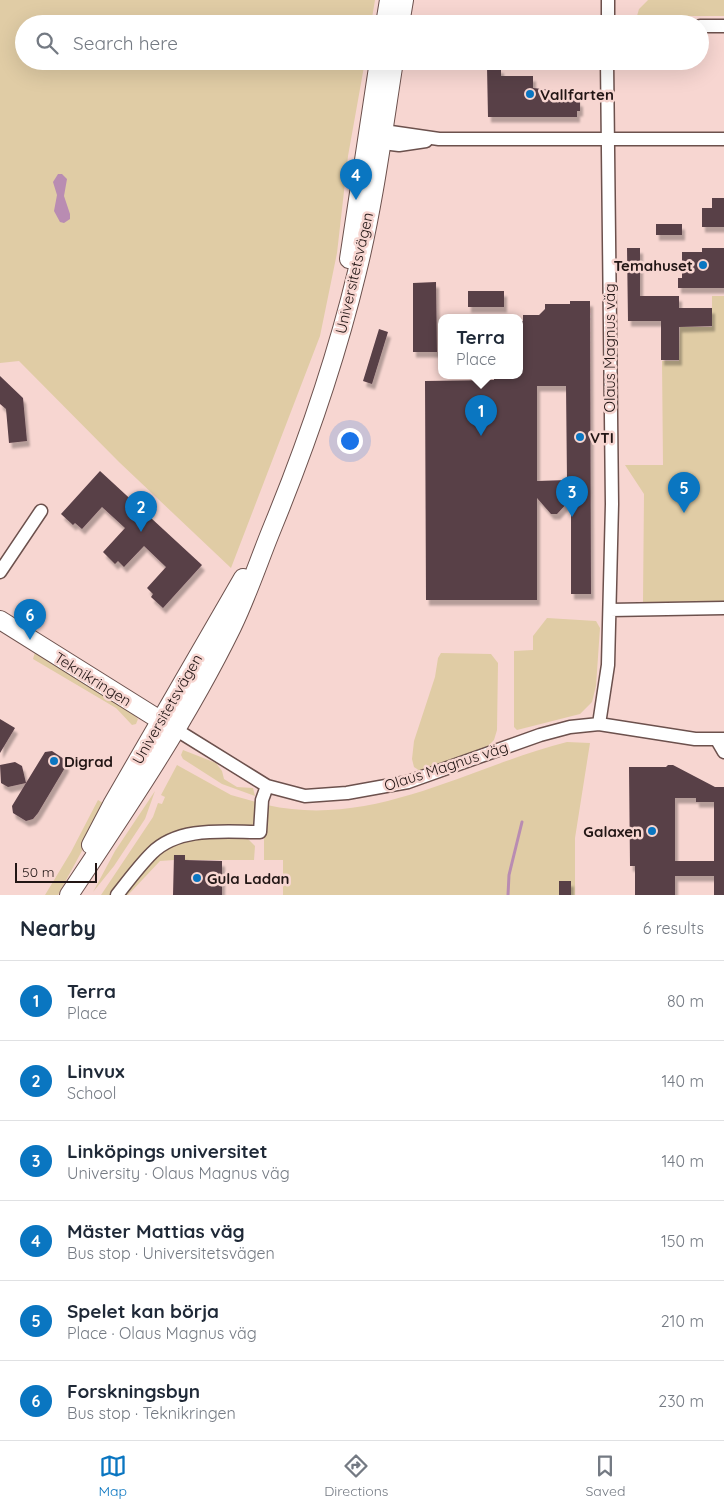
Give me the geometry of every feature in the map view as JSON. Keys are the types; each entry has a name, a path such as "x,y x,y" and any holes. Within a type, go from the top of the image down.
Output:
{"main road":[{"path":"386,15 389,0"},
{"path":"402,15 404,0"},
{"name":"Universitetsvägen","path":"69,895 168,725 232,625 307,439 331,366 357,270 374,136 378,70"},
{"name":"Universitetsvägen","path":"374,136 392,70"},
{"name":"Teknikringen","path":"0,620 168,725"},
{"name":"Universitetsvägen","path":"65,895 113,803 168,725"}],"street":[{"path":"608,0 608,15"},
{"path":"709,26 724,26"},
{"name":"Olaus Magnus väg","path":"599,724 608,665 612,504 607,70"},
{"path":"374,136 399,145 439,139 724,139"},
{"path":"0,572 41,511"},
{"path":"610,610 724,608"},
{"name":"Olaus Magnus väg","path":"168,725 267,786 304,796 324,796 408,782 540,735 570,727 599,724 680,737 720,739 724,752"},
{"path":"116,895 153,852 171,840 202,832 260,832 262,800 267,786"}],"shaded area":[{"path":"0,0 375,0 372,15 15,15 15,70 363,70 348,156 337,253 320,336 231,568 119,462 19,361 0,363"},
{"path":"648,0 724,0 724,16 637,15 639,9"},
{"path":"58,174 62,174 67,179 64,196 70,219 64,223 60,222 54,211 57,195 53,182"},
{"path":"712,296 724,296 724,602 643,602 644,494 625,465 663,465 662,361 679,361 680,327 712,327"},
{"path":"547,618 596,621 600,628 596,686 592,702 580,714 517,730 514,727 514,651 533,650 533,636"},
{"path":"35,652 129,709 138,719 136,724 132,725 116,708 33,659"},
{"path":"441,653 491,654 498,663 497,730 494,740 488,746 420,771 414,767 412,759 414,741"},
{"path":"567,742 590,743 575,838 575,895 283,895 283,860 264,860 264,815 267,805 306,810 345,809 382,802 420,792 530,753"},
{"path":"183,750 216,763 222,771 224,779 237,787 253,788 255,796 222,784 183,759 181,755"},
{"path":"177,765 231,795 256,802 254,823 250,827 177,834 111,895 101,895 153,817 158,803 162,804 165,797 161,795"},
{"path":"155,791 145,819 114,866 93,892 115,851"},
{"path":"98,800 103,803 90,836 58,895 45,895 71,852"},
{"path":"209,836 247,838 255,846 254,860 185,860 185,855 174,855 174,860 160,861 128,895 122,895 153,858 172,844"}],"building":[{"name":"Vallfarten","path":"487,70 501,70 501,76 533,76 533,88 572,92 573,97 577,96 577,101 580,101 580,111 577,111 577,117 488,117"},
{"name":"Temahuset","path":"712,198 724,198 724,227 702,227 702,208 712,208"},
{"path":"656,224 682,224 682,235 656,235"},
{"path":"627,248 640,248 640,296 679,296 679,308 712,308 712,326 679,327 679,360 661,360 661,321 628,321"},
{"name":"Temahuset","path":"702,248 724,248 724,288 678,288 678,278 682,278 682,252 702,252"},
{"path":"436,282 437,352 413,352 413,283"},
{"path":"468,291 504,291 504,307 468,307"},
{"path":"570,301 590,301 591,594 571,594 571,499 557,514 551,514 537,498 537,600 426,600 425,381 523,379 523,315 539,315 545,309 545,304 570,304","holes":["537,386 566,386 567,480 537,481"]},
{"path":"379,329 388,332 372,384 363,381"},
{"path":"0,376 23,398 27,441 9,443 6,409 0,404"},
{"path":"100,471 202,565 163,608 151,597 153,594 147,588 166,567 144,546 124,567 118,561 115,564 103,552 125,528 102,507 82,529 75,523 73,525 61,514"},
{"path":"0,719 15,728 0,753"},
{"path":"52,751 64,759 66,766 38,813 33,819 26,821 13,813 12,806 45,752"},
{"path":"15,762 22,766 26,783 8,787 1,783 0,765"},
{"name":"Galaxen","path":"673,765 715,787 724,787 724,895 714,895 714,876 675,876 675,895 635,895 635,866 630,866 629,767 666,767","holes":["675,798 696,798 696,802 714,802 714,861 675,861"]},
{"name":"Gula Ladan","path":"174,855 185,855 185,860 222,861 222,895 173,895"},
{"path":"559,881 571,881 571,895 559,895"}],"waterway":[{"path":"508,895 509,875 522,822"}],"place":[{"name":"Vallfarten","path":"530,94"},
{"name":"Mäster Mattias väg","path":"356,200"},
{"name":"Temahuset","path":"703,265"},
{"name":"Terra","path":"481,436"},
{"name":"VTI","path":"580,437"},
{"name":"Spelet kan börja","path":"684,513"},
{"name":"Linköpings universitet","path":"572,517"},
{"name":"Linvux","path":"141,532"},
{"name":"Forskningsbyn","path":"30,640"},
{"name":"Digrad","path":"54,761"},
{"name":"Galaxen","path":"652,831"},
{"name":"Gula Ladan","path":"197,878"}]}
